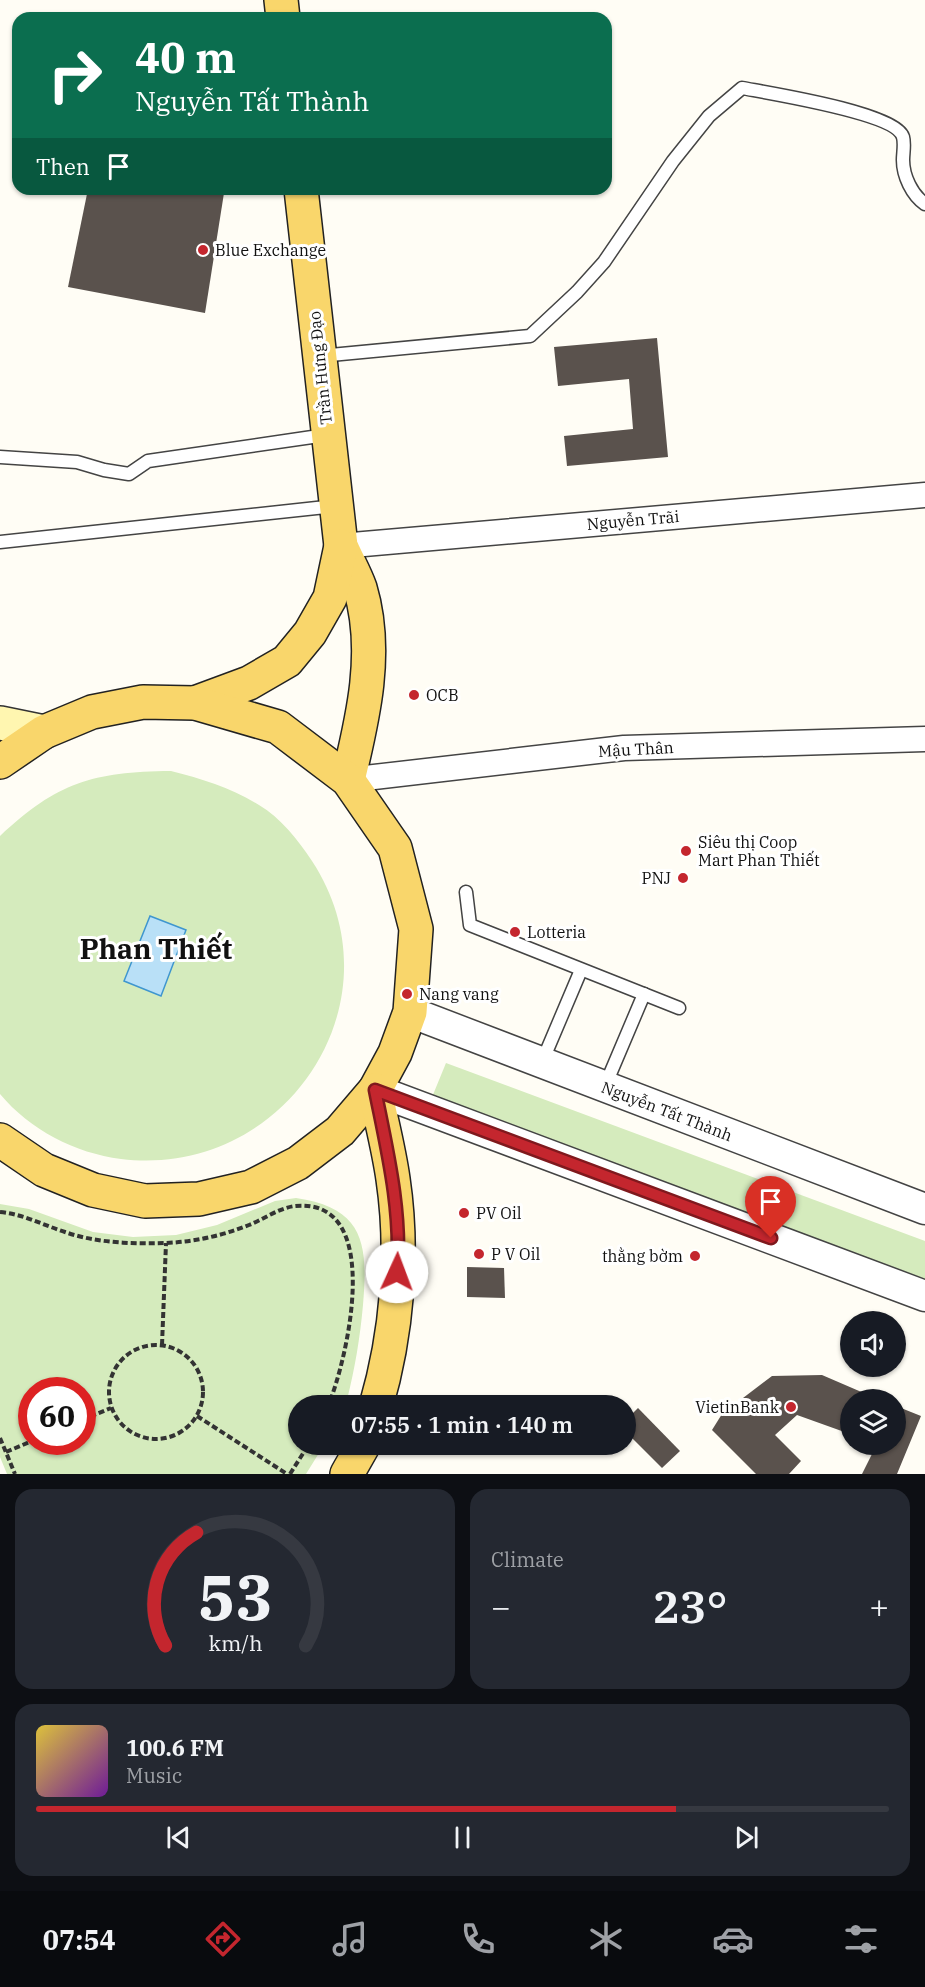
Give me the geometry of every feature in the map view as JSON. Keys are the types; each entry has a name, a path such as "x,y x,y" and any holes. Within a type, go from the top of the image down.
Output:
{"main road":[{"name":"Trần Hưng Đạo","path":"302,195 341,546 360,589 368,634 368,686 361,729 348,780"},
{"name":"Trần Hưng Đạo","path":"195,703 249,683 286,661 310,633 330,598 341,546"},
{"path":"0,762 44,732 92,712 143,702 195,703 278,728 348,780 395,848 416,929 410,1012 395,1053 375,1090 340,1131 298,1163 251,1187 199,1199 145,1201 93,1190 44,1170 0,1140"},
{"path":"0,723 44,732"},
{"path":"375,1090 393,1180 399,1252 392,1332 378,1395"},
{"path":"347,1474 358,1455"}],"street":[{"name":"Nguyễn Trãi","path":"341,546 925,495"},
{"name":"Mậu Thân","path":"348,780 624,748 925,740"},
{"name":"Nguyễn Tất Thành","path":"410,1012 925,1209"},
{"path":"375,1090 925,1296"}],"lane":[{"path":"319,357 530,336 577,292 604,262 673,161 709,116 742,88 866,115 897,128 903,137 903,166 909,184 925,204"},
{"path":"0,457 77,462 129,474 148,461 327,435"},
{"path":"0,542 336,506"},
{"path":"466,892 470,925 679,1008"},
{"path":"542,1063 581,970"},
{"path":"604,1087 644,994"}],"path":[{"path":"0,1212 22,1216 67,1233 127,1243 197,1241 226,1233 295,1206 327,1212 340,1224 349,1240 352,1282 345,1355 332,1395"},
{"path":"162,1344 165,1243"},
{"path":"162,1344 177,1349 190,1358 199,1371 203,1386 203,1402 197,1416 187,1428 173,1436 159,1439 143,1437 129,1431 118,1421 111,1407 108,1392 111,1376 119,1362 131,1351 146,1345 162,1344"},
{"path":"96,1414 111,1407"},
{"path":"197,1416 289,1474 302,1455"},
{"path":"0,1438 15,1474"},
{"path":"6,1452 18,1447"}],"green space":[{"path":"171,771 206,781 248,799 275,816 288,830 312,861 337,915 344,969 335,1022 312,1070 278,1110 233,1141 180,1158 121,1159 87,1151 54,1138 25,1118 0,1094 0,836 40,803 78,784 119,774"},
{"path":"446,1063 925,1241 925,1293 430,1102"},
{"path":"296,1198 319,1203 336,1210 349,1220 357,1233 364,1264 363,1305 355,1365 348,1395 288,1395 288,1455 318,1455 306,1474 7,1474 0,1457 0,1204 29,1209 93,1232 133,1237 176,1235 217,1225 275,1201"}],"water":[{"path":"150,916 186,930 161,996 124,981"}],"building":[{"path":"87,195 224,195 205,313 68,287"},
{"path":"657,338 668,457 567,466 564,436 633,429 629,379 558,386 554,347"},
{"path":"467,1267 504,1268 505,1298 467,1297"},
{"path":"822,1375 854,1389 840,1389 840,1430 797,1415 775,1435 801,1461 789,1474 756,1474 712,1430 722,1414 772,1376"},
{"path":"638,1408 680,1451 662,1468 636,1442 636,1410"},
{"path":"906,1410 921,1416 906,1452"},
{"path":"872,1455 905,1455 897,1474 862,1474"}],"place":[{"name":"Blue Exchange","path":"203,250"},
{"name":"OCB","path":"414,695"},
{"name":"Siêu thị Coop Mart Phan Thiết","path":"686,851"},
{"name":"PNJ","path":"683,878"},
{"name":"Lotteria","path":"515,932"},
{"name":"Nang vang","path":"407,994"},
{"name":"PV Oil","path":"464,1213"},
{"name":"P V Oil","path":"479,1254"},
{"name":"thằng bờm","path":"695,1256"},
{"name":"VietinBank","path":"791,1407"}],"district":[{"name":"Phan Thiết","path":"156,948"}],"route":[{"path":"397,1272 399,1252 393,1180 375,1090 771,1238"}]}
